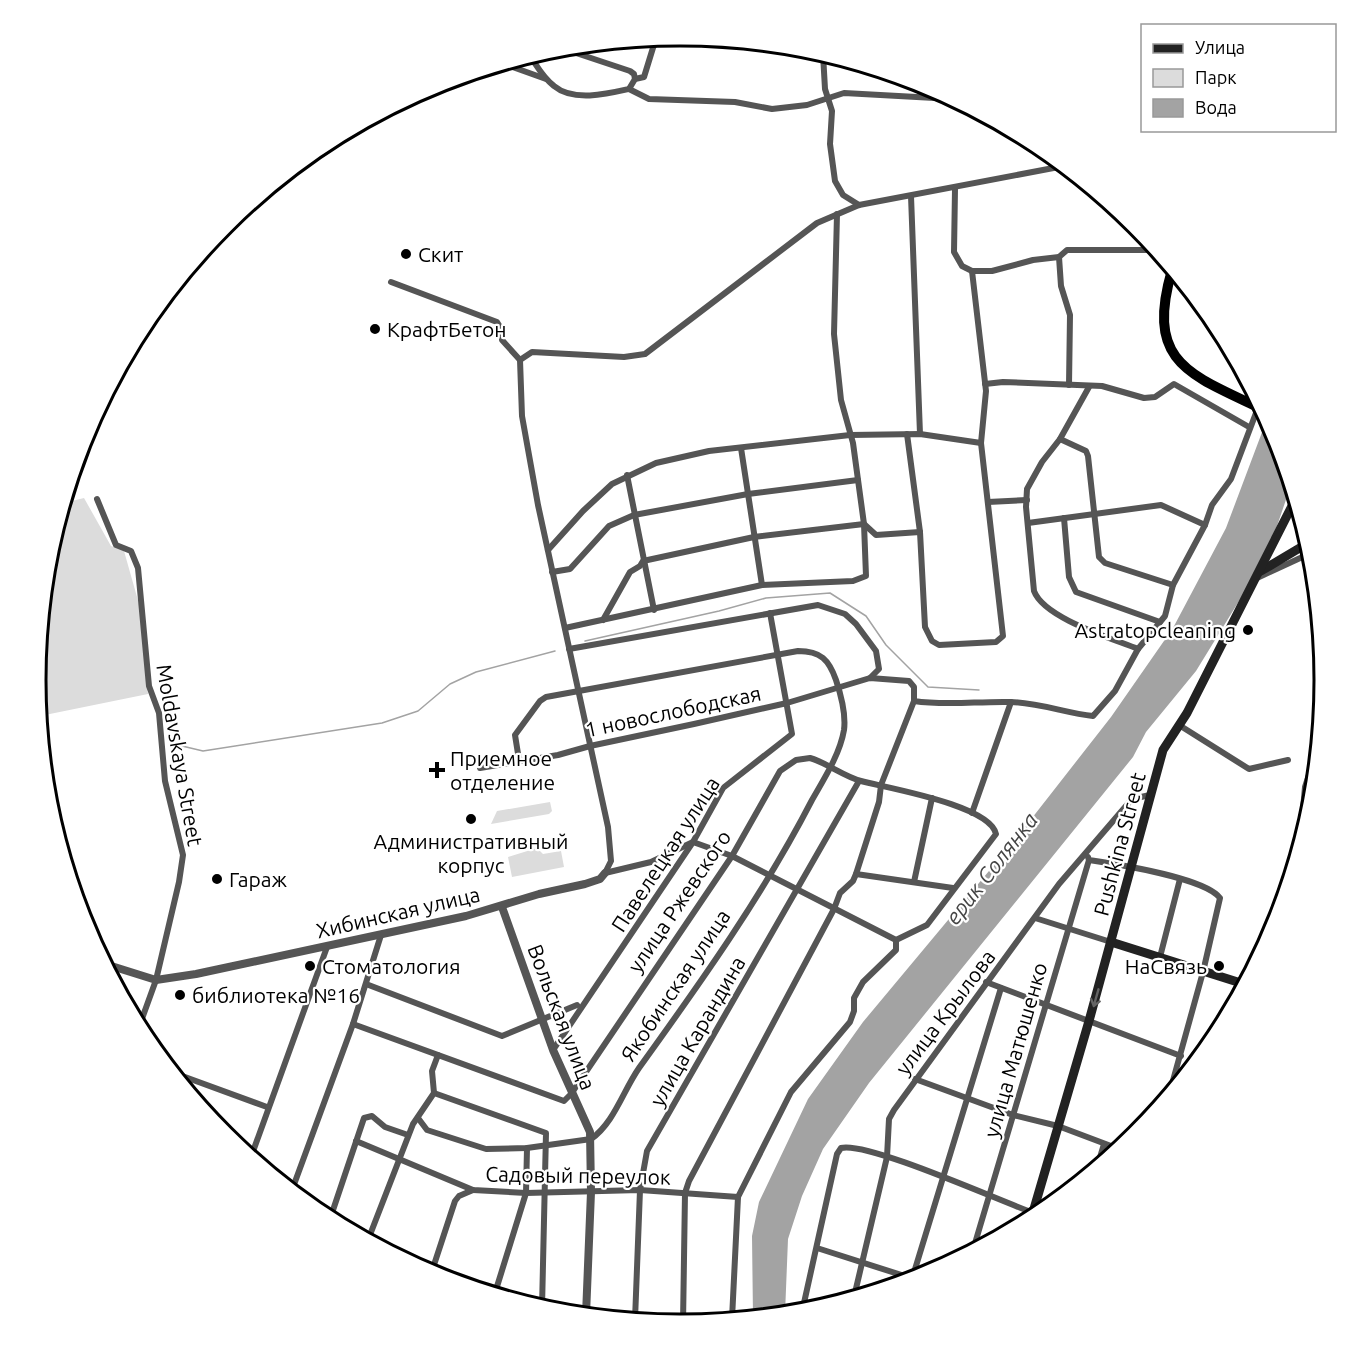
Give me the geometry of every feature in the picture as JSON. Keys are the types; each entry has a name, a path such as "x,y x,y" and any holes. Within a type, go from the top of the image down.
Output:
{"highway":[{"path":"1170,278 1164,300 1163,320 1168,345 1182,365 1205,382 1249,403"}],"main road":[{"name":"Pushkina Street","path":"1037,1203 1163,750 1179,725 1259,574 1290,510"},
{"path":"1259,574 1299,548"},
{"path":"1111,942 1237,982"}],"street":[{"path":"634,79 646,74 653,47"},
{"path":"581,55 630,71 634,74 634,79 629,89"},
{"path":"824,63 827,99 832,111 830,144 836,185 843,195 859,205"},
{"path":"535,64 546,79 557,89 577,94 606,94 629,89 649,99 735,102 772,109 807,105 852,93 928,97"},
{"path":"516,68 546,79"},
{"path":"520,360 532,352 624,357 645,354 817,223 859,205 955,189 1054,168"},
{"path":"955,189 954,252 962,266 972,272 992,271 1033,260 1059,257 1067,250 1145,250"},
{"path":"911,196 920,434"},
{"path":"565,628 762,585 853,581 866,576 864,524 850,435 841,400 834,334 837,214"},
{"path":"1059,257 1061,286 1070,315 1070,385"},
{"path":"907,434 920,531 924,627 932,641 939,645 996,642 1003,636 981,443 985,384 972,272"},
{"path":"391,282 493,319 500,325 502,340 520,360 522,416 552,572 609,836 610,861 606,873"},
{"path":"985,384 1003,382 1102,386 1144,398 1155,397 1174,384 1249,427"},
{"path":"1089,387 1060,440 1042,462 1027,489 1034,591 1038,599 1059,615 1138,650"},
{"path":"914,701 934,704 1011,702 1040,704 1093,716 1115,691 1138,650 1169,607 1173,585 1205,525 1212,505 1231,479 1254,414"},
{"path":"549,550 597,496 627,475 656,463 741,448 850,435 920,434 981,443"},
{"path":"1060,440 1086,451 1096,513 1098,553 1102,560 1173,585"},
{"path":"741,448 762,585"},
{"path":"627,475 654,610"},
{"path":"552,572 570,569 609,526 634,515 748,494 858,480"},
{"name":"Moldavskaya Street","path":"97,499 116,545 131,551 138,568 149,686 159,712 165,781 183,855 156,980 143,1016"},
{"path":"988,502 1026,500"},
{"path":"1028,523 1161,505 1205,525"},
{"path":"1064,518 1072,588 1076,592 1160,622"},
{"path":"603,621 630,572 640,566 643,561 754,537 864,524 876,535 920,531"},
{"path":"1259,574 1301,557"},
{"path":"569,649 810,604 824,606 845,614 876,651 879,669 870,678"},
{"name":"Павелецкая улица","path":"553,1050 693,842 723,788 792,734 770,612"},
{"name":"Якобинская улица","path":"591,1140 602,1132 637,1071 685,1006 785,854 830,766 844,726 838,687 831,663 824,656 806,651 778,654"},
{"path":"519,760 515,735 540,701 546,697 778,654"},
{"path":"683,1314 685,1193 689,1180 834,909 840,893 854,881 879,802 881,785 914,701 914,687 909,681 870,678"},
{"name":"1 новослободская","path":"480,768 558,755 787,703 870,678"},
{"path":"972,813 1011,702"},
{"path":"1179,725 1249,769 1288,760"},
{"name":"улица Ржевского","path":"571,1094 732,856 783,768 805,758 830,766 859,781 932,798 972,813 992,825 996,834 954,888"},
{"name":"улица Карандина","path":"635,1312 640,1190 647,1151 859,781"},
{"name":"улица Крылова","path":"856,1288 887,1157 889,1119 915,1079 1059,884 1088,858 1132,800 1150,795"},
{"path":"914,882 932,798"},
{"path":"693,842 732,856 769,877 897,940"},
{"name":"Хибинская улица","path":"115,966 156,980 327,947 502,907 539,894 585,884 600,879 606,873 651,862 693,842"},
{"path":"1088,858 1180,879 1215,893 1220,898 1175,1075"},
{"name":"улица Матюшенко","path":"977,1239 1088,858"},
{"path":"856,874 954,888 927,925 897,940"},
{"path":"1160,957 1180,879"},
{"name":"Вольская улица","path":"502,907 553,1050 591,1140"},
{"path":"1035,918 1111,942"},
{"path":"294,1183 353,1024 381,935"},
{"path":"732,1311 738,1197 791,1092 850,1022 858,988 868,975 896,950 897,940"},
{"path":"254,1148 327,947"},
{"path":"986,982 1180,1056"},
{"path":"366,984 502,1036 577,1005"},
{"path":"917,1267 1001,988"},
{"path":"353,1024 564,1101 571,1094"},
{"path":"371,1233 398,1157 408,1135 434,1093 432,1071 438,1055"},
{"path":"187,1078 267,1107"},
{"path":"915,1079 1013,1115 1058,1126 1109,1146"},
{"path":"434,1093 544,1131 547,1146 542,1298"},
{"path":"333,1210 366,1116 372,1116 385,1126 408,1135"},
{"path":"418,1118 427,1130 481,1148 527,1148 591,1140 586,1306"},
{"name":"Садовый переулок","path":"356,1141 473,1190 526,1193 640,1190 738,1197"},
{"path":"1101,1153 1104,1144"},
{"path":"805,1301 837,1154 841,1148 848,1147 887,1157 991,1196 1025,1212"},
{"path":"497,1286 526,1193 527,1148"},
{"path":"434,1263 455,1201 459,1196 473,1190"},
{"path":"817,1248 899,1274"}],"green space":[{"path":"84,498 111,546 124,551 139,604 148,694 48,714 46,680 52,597 73,501"},
{"path":"550,802 552,811 549,814 491,824 497,811"},
{"path":"537,848 543,854 561,851 564,867 512,877 508,857"}],"water":[{"path":"1262,432 1287,498 1277,526 1247,588 1196,671 1146,732 1133,757 869,1083 823,1149 802,1196 788,1239 785,1304 753,1309 752,1236 759,1202 808,1099 863,1022 1014,841 1111,717 1173,628 1226,528"}],"waterway":[{"path":"585,641 766,598 830,593 866,616 886,645 928,687 979,690"},
{"path":"182,746 203,751 382,723 418,711 450,684 476,672 555,651"}],"place":[{"name":"Скит","path":"406,254"},
{"name":"КрафтБетон","path":"375,329"},
{"name":"Astratopcleaning","path":"1248,630"},
{"name":"Приемное отделение","path":"437,770"},
{"name":"Административный корпус","path":"471,819"},
{"name":"Гараж","path":"217,879"},
{"name":"Стоматология","path":"310,966"},
{"name":"НаСвязь","path":"1219,966"},
{"name":"библиотека №16","path":"180,995"}],"water label":[{"name":"ерик Солянка","path":"991,868"}]}
